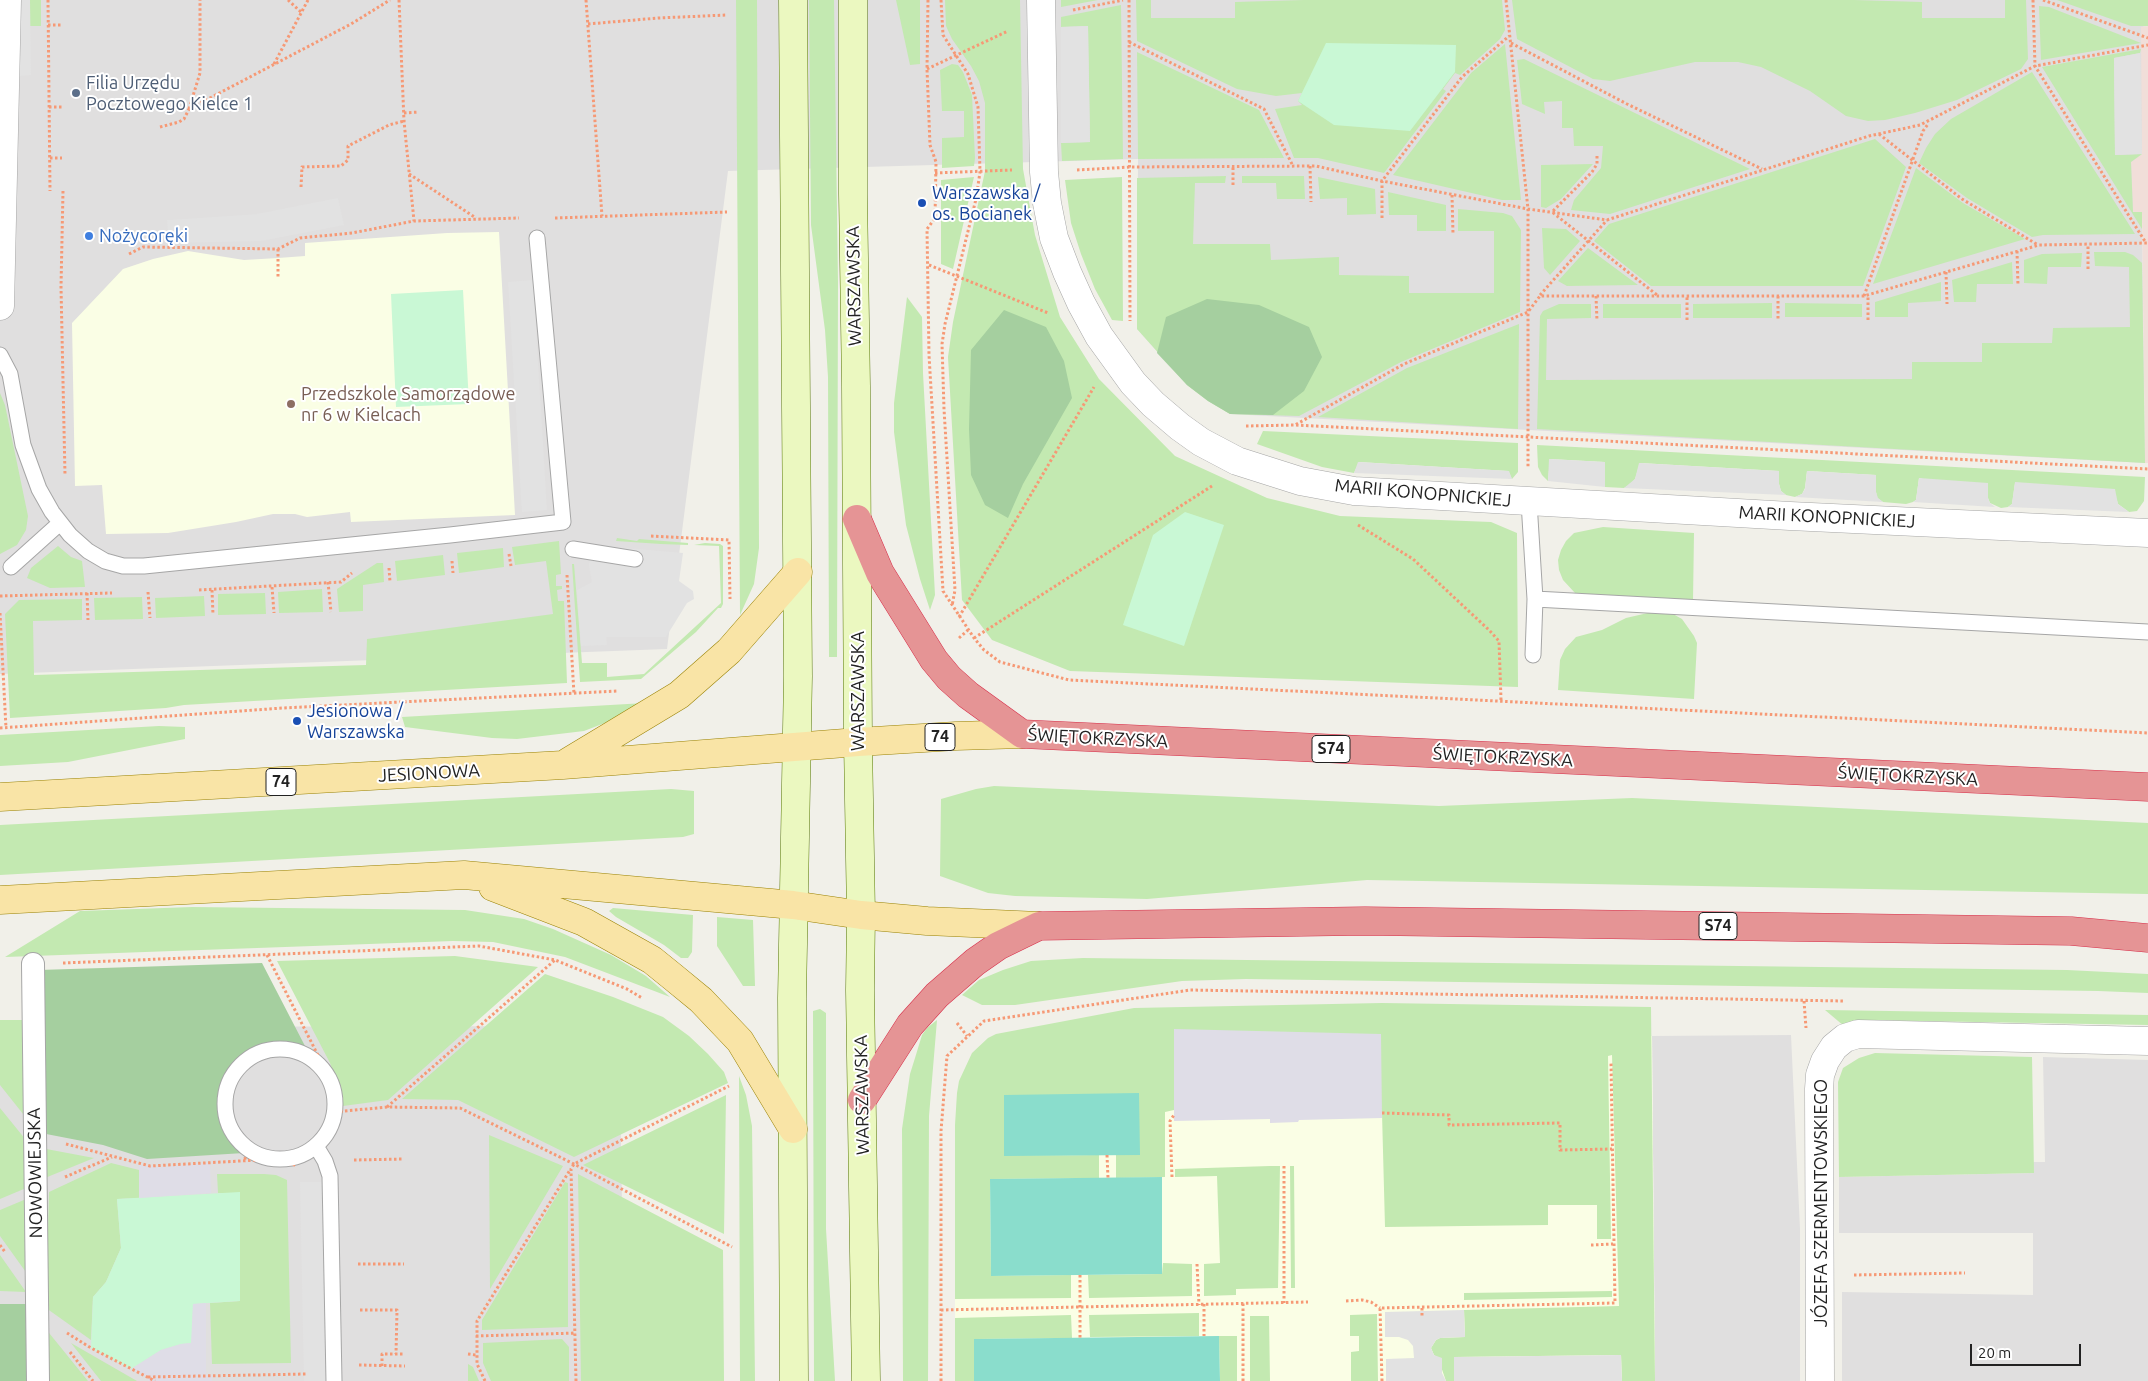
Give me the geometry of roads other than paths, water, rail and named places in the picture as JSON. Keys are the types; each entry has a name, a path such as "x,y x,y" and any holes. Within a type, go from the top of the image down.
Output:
{"highway":[{"path":"857,519 880,573 934,660 948,678 968,695 1022,734"},
{"name":"ŚWIĘTOKRZYSKA","path":"1022,734 2148,787"},
{"name":"S74","path":"1039,926 1365,921 2071,931 2148,925"},
{"path":"862,1100 910,1025 937,995 975,962 998,946 1039,926"},
{"path":"2071,931 2148,938"}],"main road":[{"path":"793,0 798,572 798,676 793,905 794,1381"},
{"name":"WARSZAWSKA","path":"853,0 852,194 866,1381"},
{"path":"563,765 634,724 679,695 729,651 798,572"},
{"name":"ŚWIĘTOKRZYSKA","path":"858,742 1022,734"},
{"name":"JESIONOWA","path":"0,796 563,765 858,742"},
{"path":"0,900 464,875 793,905 861,915 927,921 1039,926"},
{"path":"464,875 584,922 652,960 701,1000 740,1041 793,1129"}],"street":[{"path":"0,306 7,0"},
{"name":"MARII KONOPNICKIEJ","path":"1041,0 1046,203 1054,238 1081,303 1099,336 1128,376 1153,404 1201,442 1237,461 1300,481 1354,491 1529,502 2148,533"},
{"name":"NOWOWIEJSKA","path":"33,964 38,1381"},
{"name":"JÓZEFA SZERMENTOWSKIEGO","path":"1820,1381 1820,1075 1825,1061 1834,1047 1845,1038 1858,1034 2148,1042"}],"lane":[{"path":"0,355 10,374 27,460 45,500 70,535 96,557 105,562 130,566 442,536 563,522 537,238"},
{"path":"1529,502 1535,599 1533,656"},
{"path":"11,567 60,523"},
{"path":"573,549 635,559"},
{"path":"1535,599 2148,632"},
{"path":"283,1048 301,1052 316,1062 328,1075 335,1093 335,1112 328,1133 316,1146 301,1156 283,1159 249,1156 249,1150 236,1137 228,1121 225,1104 228,1086 236,1070 249,1058 265,1050 283,1048"},
{"path":"316,1146 325,1161 330,1176 334,1378"}],"place":[{"name":"Filia Urzędu Pocztowego Kielce 1","path":"76,93"},
{"name":"Warszawska / os. Bocianek","path":"922,203"},
{"name":"Nożycoręki","path":"89,236"},
{"name":"Przedszkole Samorządowe nr 6 w Kielcach","path":"291,404"},
{"name":"Jesionowa / Warszawska","path":"297,721"}]}
